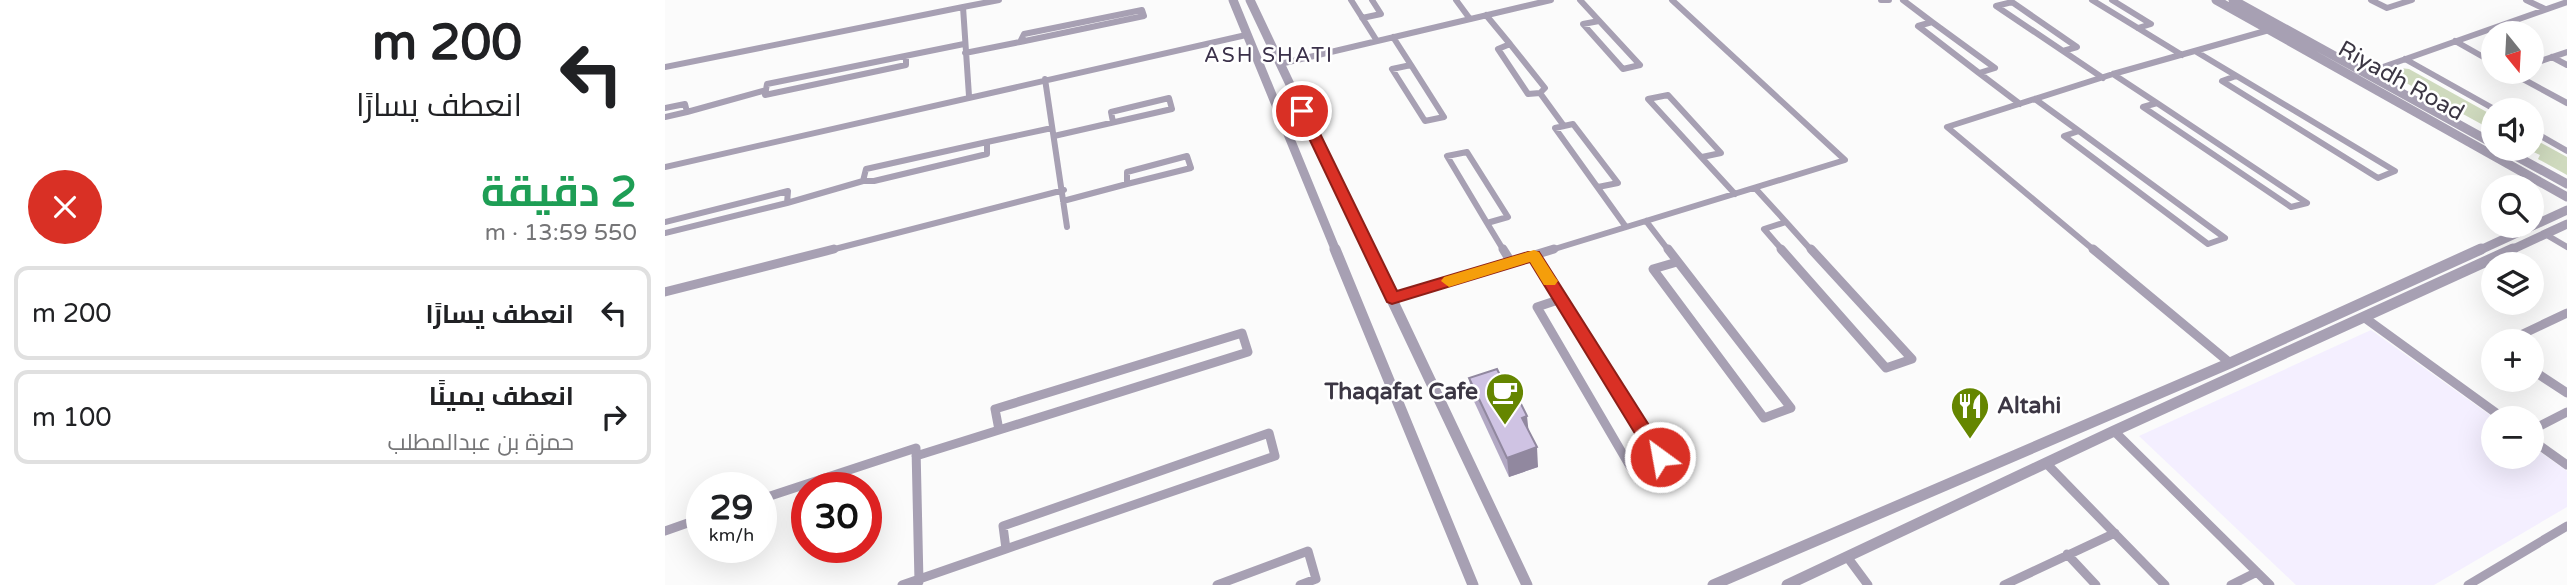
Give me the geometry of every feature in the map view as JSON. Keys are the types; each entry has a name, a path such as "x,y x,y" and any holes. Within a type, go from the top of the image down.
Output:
{"street":[{"path":"665,67 999,0"},
{"path":"1233,0 1473,585"},
{"path":"1250,0 1527,585"},
{"path":"1351,0 1377,41"},
{"path":"1362,18 1381,14 1372,0"},
{"path":"1456,0 1470,19"},
{"path":"1280,64 1551,0"},
{"path":"1580,0 1640,65 1623,69 1583,24 1599,21"},
{"path":"1392,298 1845,160 1672,0"},
{"path":"1881,0 1889,0"},
{"path":"1903,0 1995,68 1979,73"},
{"path":"2092,0 2182,55"},
{"path":"2112,0 2151,24 2138,29"},
{"name":"Riyadh Road","path":"2216,0 2567,197"},
{"path":"2233,0 2481,137"},
{"path":"2371,0 2387,8 2412,0"},
{"path":"2526,0 2546,9"},
{"path":"2063,51 2077,47 2012,2 2001,2 1996,6 2103,78"},
{"path":"2366,73 2567,2"},
{"path":"963,8 969,96"},
{"path":"965,53 1020,42 1132,18 1144,16 1142,10 1024,34 1020,42"},
{"path":"1486,15 1510,44 1545,88 1540,93 1528,94 1498,49 1510,44"},
{"path":"1932,22 1918,26 2020,104"},
{"path":"2230,363 1947,127 2113,74 2269,30"},
{"path":"665,167 1246,35"},
{"path":"1393,37 1411,65 1424,86 1444,117 1425,121 1392,69 1411,65"},
{"path":"2455,41 2481,55"},
{"path":"665,117 766,90 767,85 964,44"},
{"path":"2195,51 2395,171 2378,178 2222,81 2236,76"},
{"path":"2545,59 2567,52"},
{"path":"2552,57 2567,65"},
{"path":"2405,59 2481,102"},
{"path":"2113,74 2157,103 2284,187 2307,203 2291,207 2143,107 2157,103"},
{"path":"1045,79 1064,190 1067,227"},
{"path":"2533,84 2567,103"},
{"path":"1540,93 1564,126"},
{"path":"1702,157 1721,153 1668,95 1648,99 1735,194"},
{"path":"863,181 866,169 987,142 1113,122 1172,109 1169,98 1111,112 1113,122"},
{"path":"2035,99 2079,131 2225,238 2208,244 2064,136 2079,131"},
{"path":"665,108 685,104 687,112"},
{"path":"1598,187 1618,183 1573,124 1555,128 1626,227"},
{"path":"2544,138 2567,151"},
{"path":"665,233 863,181 874,181 987,154 987,142"},
{"path":"1487,223 1508,217 1467,152 1447,156 1487,223 1511,262"},
{"path":"1063,201 1127,185 1191,169 1187,156 1127,172 1127,185"},
{"path":"2526,161 2567,181"},
{"path":"1755,188 1787,222 1912,359 1885,368 1764,229 1787,222"},
{"path":"665,292 1064,190"},
{"path":"665,222 788,191 787,203"},
{"path":"1713,585 2230,363 2567,210"},
{"path":"1646,221 1791,408 1764,418 1653,270 1677,262"},
{"path":"1787,585 2113,431 2567,224"},
{"path":"2545,234 2567,247"},
{"path":"1534,255 1660,457 1631,468 1537,307 1561,299"},
{"path":"2533,329 2567,313"},
{"path":"2365,318 2486,406"},
{"path":"916,456 999,430 1248,352 1242,333 995,409 999,430"},
{"path":"2544,378 2567,393"},
{"path":"2544,424 2567,412"},
{"path":"2113,431 2270,585"},
{"path":"902,585 919,582 1275,456 1269,433 1003,526 1006,549"},
{"path":"777,494 916,447 919,582"},
{"path":"2544,449 2567,465"},
{"path":"2046,463 2165,585"},
{"path":"665,531 686,524"},
{"path":"2468,585 2567,526"},
{"path":"2004,585 2115,533"},
{"path":"1217,585 1308,551 1315,579 1300,585"},
{"path":"2067,554 2097,585"},
{"path":"1848,558 1868,585"},
{"path":"2231,585 2256,572"}],"shaded area":[{"path":"2371,330 2481,409 2481,469 2544,469 2544,455 2567,471 2567,507 2434,585 2296,585 2139,436"}],"green space":[{"path":"2400,68 2409,69 2481,109 2481,124 2388,73"},
{"path":"2544,145 2567,157 2567,175 2542,161 2544,161"}],"building":[{"name":"Thaqafat Cafe","path":"1497,369 1511,398 1517,396 1527,416 1522,418 1537,447 1507,458 1469,378"}],"slow traffic":[{"path":"1449,281 1534,255 1550,281"}],"place":[{"name":"Thaqafat Cafe","path":"1505,426"},
{"name":"Altahi","path":"1970,440"}],"district":[{"name":"ASH SHATI","path":"1269,55"}],"route":[{"path":"1302,111 1392,298 1534,255 1660,457"}]}
